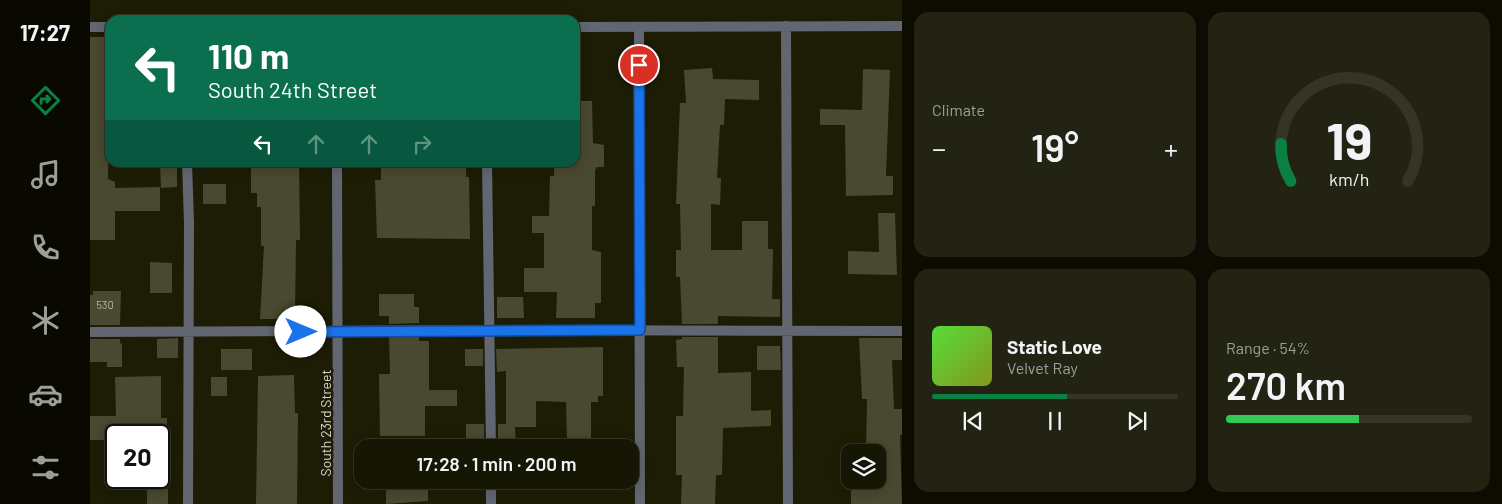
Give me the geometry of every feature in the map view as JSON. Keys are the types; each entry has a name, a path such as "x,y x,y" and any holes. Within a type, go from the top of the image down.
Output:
{"street":[{"path":"786,26 788,504"},
{"path":"580,28 902,26"},
{"path":"90,27 105,27"},
{"path":"639,27 640,504"},
{"path":"187,167 188,504"},
{"name":"South 23rd Street","path":"337,167 338,504"},
{"path":"487,167 491,439"},
{"path":"90,332 489,330 902,331"},
{"path":"491,489 491,504"}],"building":[{"path":"90,37 105,37 105,167 108,167 108,179 115,182 115,188 160,187 160,211 115,211 115,240 90,240"},
{"path":"712,68 713,79 759,80 759,100 725,99 724,125 720,125 717,178 721,178 720,205 711,204 711,250 742,250 742,221 768,221 768,249 773,249 772,299 780,299 780,317 718,316 718,324 682,324 680,277 676,277 676,250 681,250 680,204 676,204 680,103 686,103 684,70"},
{"path":"863,69 890,70 886,176 893,176 893,195 846,196 845,125 820,125 820,109 862,110"},
{"path":"580,101 592,101 593,143 604,145 604,167 597,167 595,170 595,206 592,206 592,250 601,252 601,303 595,303 595,318 556,318 557,292 524,292 524,268 544,268 544,233 532,233 532,216 549,216 550,176 554,176 554,167 580,167"},
{"path":"160,167 177,167 177,187 161,188"},
{"path":"251,167 299,167 300,240 296,240 295,317 289,317 289,319 260,319 264,246 261,246 261,207 257,207 257,193 251,193"},
{"path":"381,167 466,167 466,177 469,177 470,239 377,238 375,180 381,180"},
{"path":"203,184 226,184 226,204 203,204"},
{"path":"878,213 895,213 897,275 848,274 848,251 879,252"},
{"path":"150,262 172,263 172,293 150,293"},
{"path":"93,291 121,291 120,325 90,325 90,295 93,295"},
{"path":"379,294 414,294 414,307 419,307 419,323 389,324 389,316 379,316"},
{"path":"497,297 523,297 524,318 497,318"},
{"path":"389,337 419,337 419,341 429,341 429,390 457,390 457,406 425,406 425,436 380,436 379,374 390,374"},
{"path":"682,337 718,337 718,373 751,372 751,411 771,410 771,426 723,428 722,475 716,475 715,504 681,504 682,475 676,475 676,416 683,416 684,367 677,367 676,340 682,339"},
{"path":"178,338 178,358 157,358 157,339"},
{"path":"859,338 902,338 902,360 892,360 894,409 902,409 902,435 900,435 902,504 851,504 851,489 886,489 886,444 866,444 867,399 862,399"},
{"path":"90,339 120,339 122,344 122,367 107,367 107,362 90,362"},
{"path":"757,346 780,346 781,370 757,370"},
{"path":"603,347 603,396 598,396 598,402 591,402 591,439 567,439 566,402 536,401 536,427 515,427 516,439 498,439 498,424 506,424 506,371 497,372 496,349"},
{"path":"221,349 252,349 252,370 221,370"},
{"path":"465,349 483,349 483,366 465,366"},
{"path":"294,375 295,413 298,413 297,504 256,504 258,376"},
{"path":"161,376 161,418 167,418 167,424 105,424 105,440 90,440 90,416 116,416 115,377"},
{"path":"211,377 227,377 227,396 211,396"},
{"path":"466,424 484,424 484,439 466,439"},
{"path":"147,489 168,489 168,504 147,504"},
{"path":"386,489 428,489 428,501 386,504"}],"route":[{"path":"301,332 640,330 639,65"}]}
